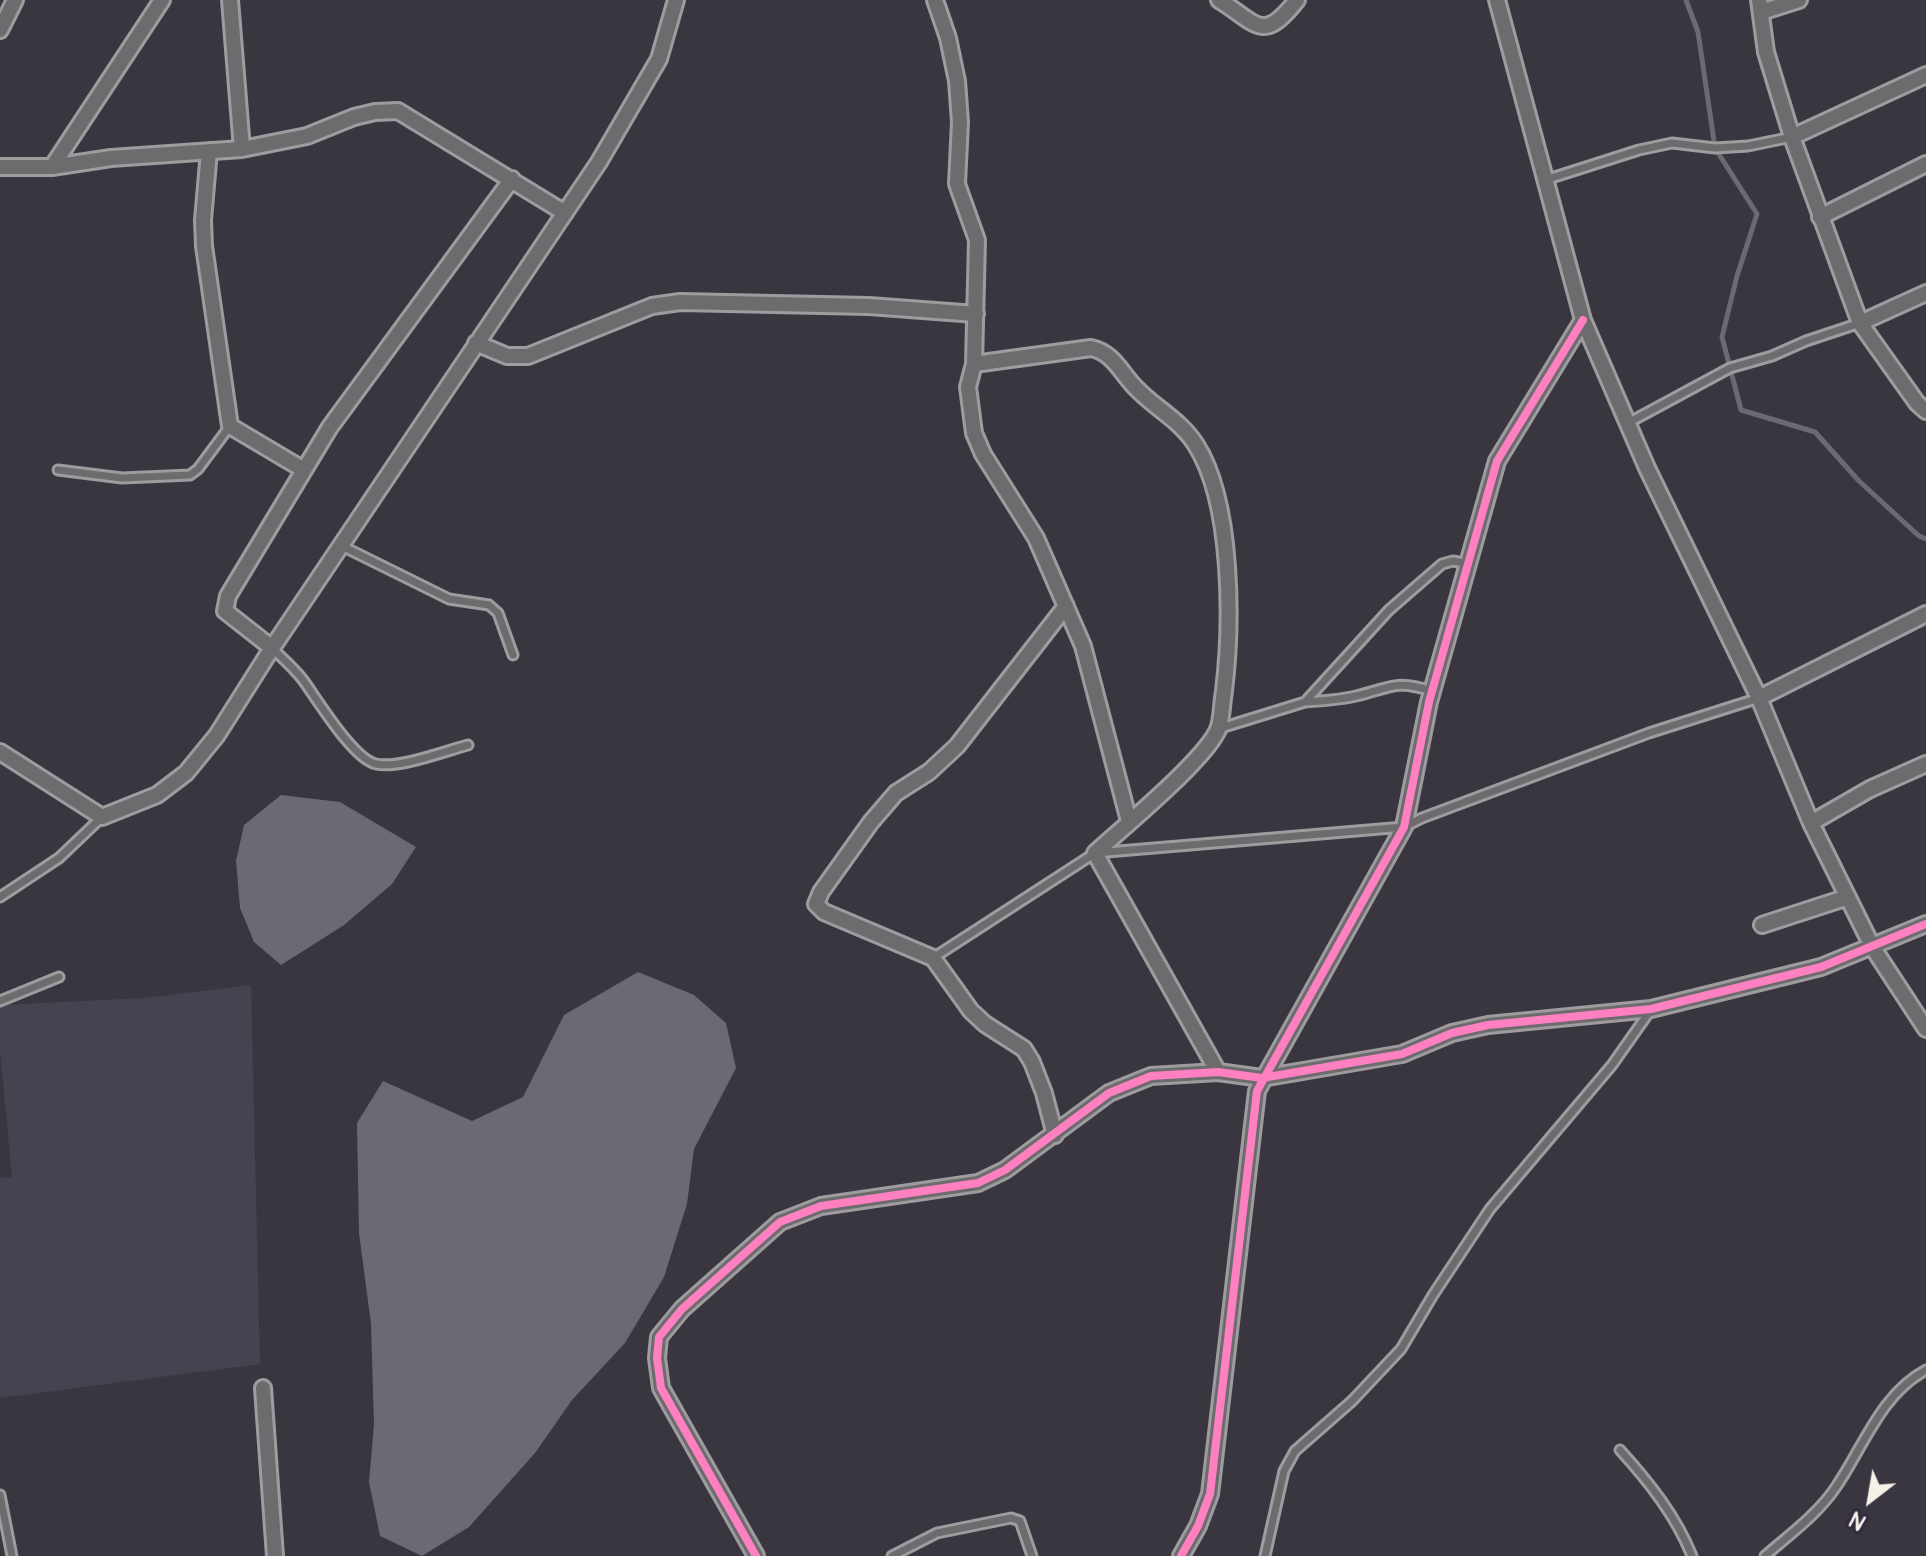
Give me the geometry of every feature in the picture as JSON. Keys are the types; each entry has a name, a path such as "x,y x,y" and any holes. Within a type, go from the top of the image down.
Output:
{"street":[{"path":"0,30 15,0"},
{"path":"52,167 162,0"},
{"path":"230,0 242,149"},
{"path":"0,752 102,817 157,795 186,773 217,735 272,648 599,162 659,59 676,0"},
{"path":"935,0 948,38 957,81 960,122 957,184 977,240 974,364 968,387 974,433 983,454 1036,538 1083,646 1129,821"},
{"path":"1219,0 1252,24 1270,26 1281,21 1297,0"},
{"path":"1497,0 1583,320 1628,423 1759,698 1811,823 1873,948 1926,1029"},
{"path":"1799,0 1760,6 1766,52 1792,137 1860,323 1917,403 1926,411"},
{"path":"1792,137 1926,75"},
{"path":"0,167 52,167 111,158 242,149 307,136 354,117 398,111 565,213"},
{"path":"209,151 204,246 230,426 304,470"},
{"path":"1820,217 1926,164"},
{"path":"272,648 225,611 224,603 330,427 512,179"},
{"path":"1860,323 1926,293"},
{"path":"476,343 507,356 528,356 652,306 680,302 869,306 976,314"},
{"path":"1181,1556 1198,1526 1210,1494 1232,1322 1253,1107 1262,1078 1404,827 1432,691 1490,479 1497,461 1583,320"},
{"path":"974,364 1091,348 1110,354 1140,393 1178,423 1197,446 1216,492 1225,541 1228,655 1219,729 1186,769 1095,853 1218,1072"},
{"path":"1055,1135 1044,1093 1024,1049 985,1024 971,1011 933,958 824,912 816,904 821,892 871,822 896,793 929,772 957,746 1066,606"},
{"path":"1759,698 1926,614"},
{"path":"1811,823 1870,789 1926,764"},
{"path":"1762,925 1848,897"},
{"path":"756,1556 661,1388 657,1358 659,1337 682,1309 780,1222 821,1206 978,1183 1005,1170 1109,1093 1151,1076 1218,1072 1262,1078 1402,1054 1452,1033 1488,1025 1651,1009 1821,967 1926,924"},
{"path":"263,1388 275,1556"}],"lane":[{"path":"1545,180 1639,150 1672,143 1737,147 1792,137"},
{"path":"1628,423 1730,368 1860,323"},
{"path":"58,470 122,478 190,475 198,469 230,426"},
{"path":"342,546 449,599 489,605 498,613 513,655"},
{"path":"1305,702 1389,610 1442,564 1453,561 1469,564"},
{"path":"272,648 301,677 363,758 377,764 400,763 468,745"},
{"path":"1219,729 1305,702 1350,698 1397,684 1410,684 1432,691"},
{"path":"933,958 1095,853 1404,827 1570,761 1759,698"},
{"path":"0,897 59,858 102,817"},
{"path":"0,1001 59,977"},
{"path":"1265,1556 1284,1471 1295,1451 1352,1401 1401,1349 1490,1209 1612,1065 1651,1009"},
{"path":"1765,1556 1836,1489 1891,1398 1908,1380 1926,1370"},
{"path":"1620,1450 1660,1498 1685,1538 1692,1556"},
{"path":"0,1495 12,1556"},
{"path":"892,1556 937,1533 1017,1518 1032,1556"}],"shaded area":[{"path":"281,795 340,802 416,847 392,884 344,925 281,965 254,942 240,908 236,861 244,825"},
{"path":"638,972 694,995 726,1023 736,1068 694,1149 687,1204 664,1277 625,1343 572,1400 535,1453 469,1527 422,1556 380,1536 369,1482 374,1424 371,1324 359,1233 357,1123 383,1081 472,1121 523,1097 564,1015"},
{"path":"251,985 260,1364 0,1398 0,1178 12,1177 0,1050 0,1005 145,998"}],"waterway":[{"path":"1686,0 1698,32 1715,148 1757,214 1722,337 1741,410 1815,432 1859,481 1926,539"}],"cycle path":[{"path":"1181,1556 1198,1526 1210,1494 1257,1091 1404,827 1429,702 1497,461 1583,320"},
{"path":"756,1556 661,1388 657,1358 659,1337 682,1309 780,1222 821,1206 978,1183 1005,1170 1109,1093 1151,1076 1218,1072 1262,1078 1402,1054 1452,1033 1488,1025 1651,1009 1821,967 1926,924"}]}
